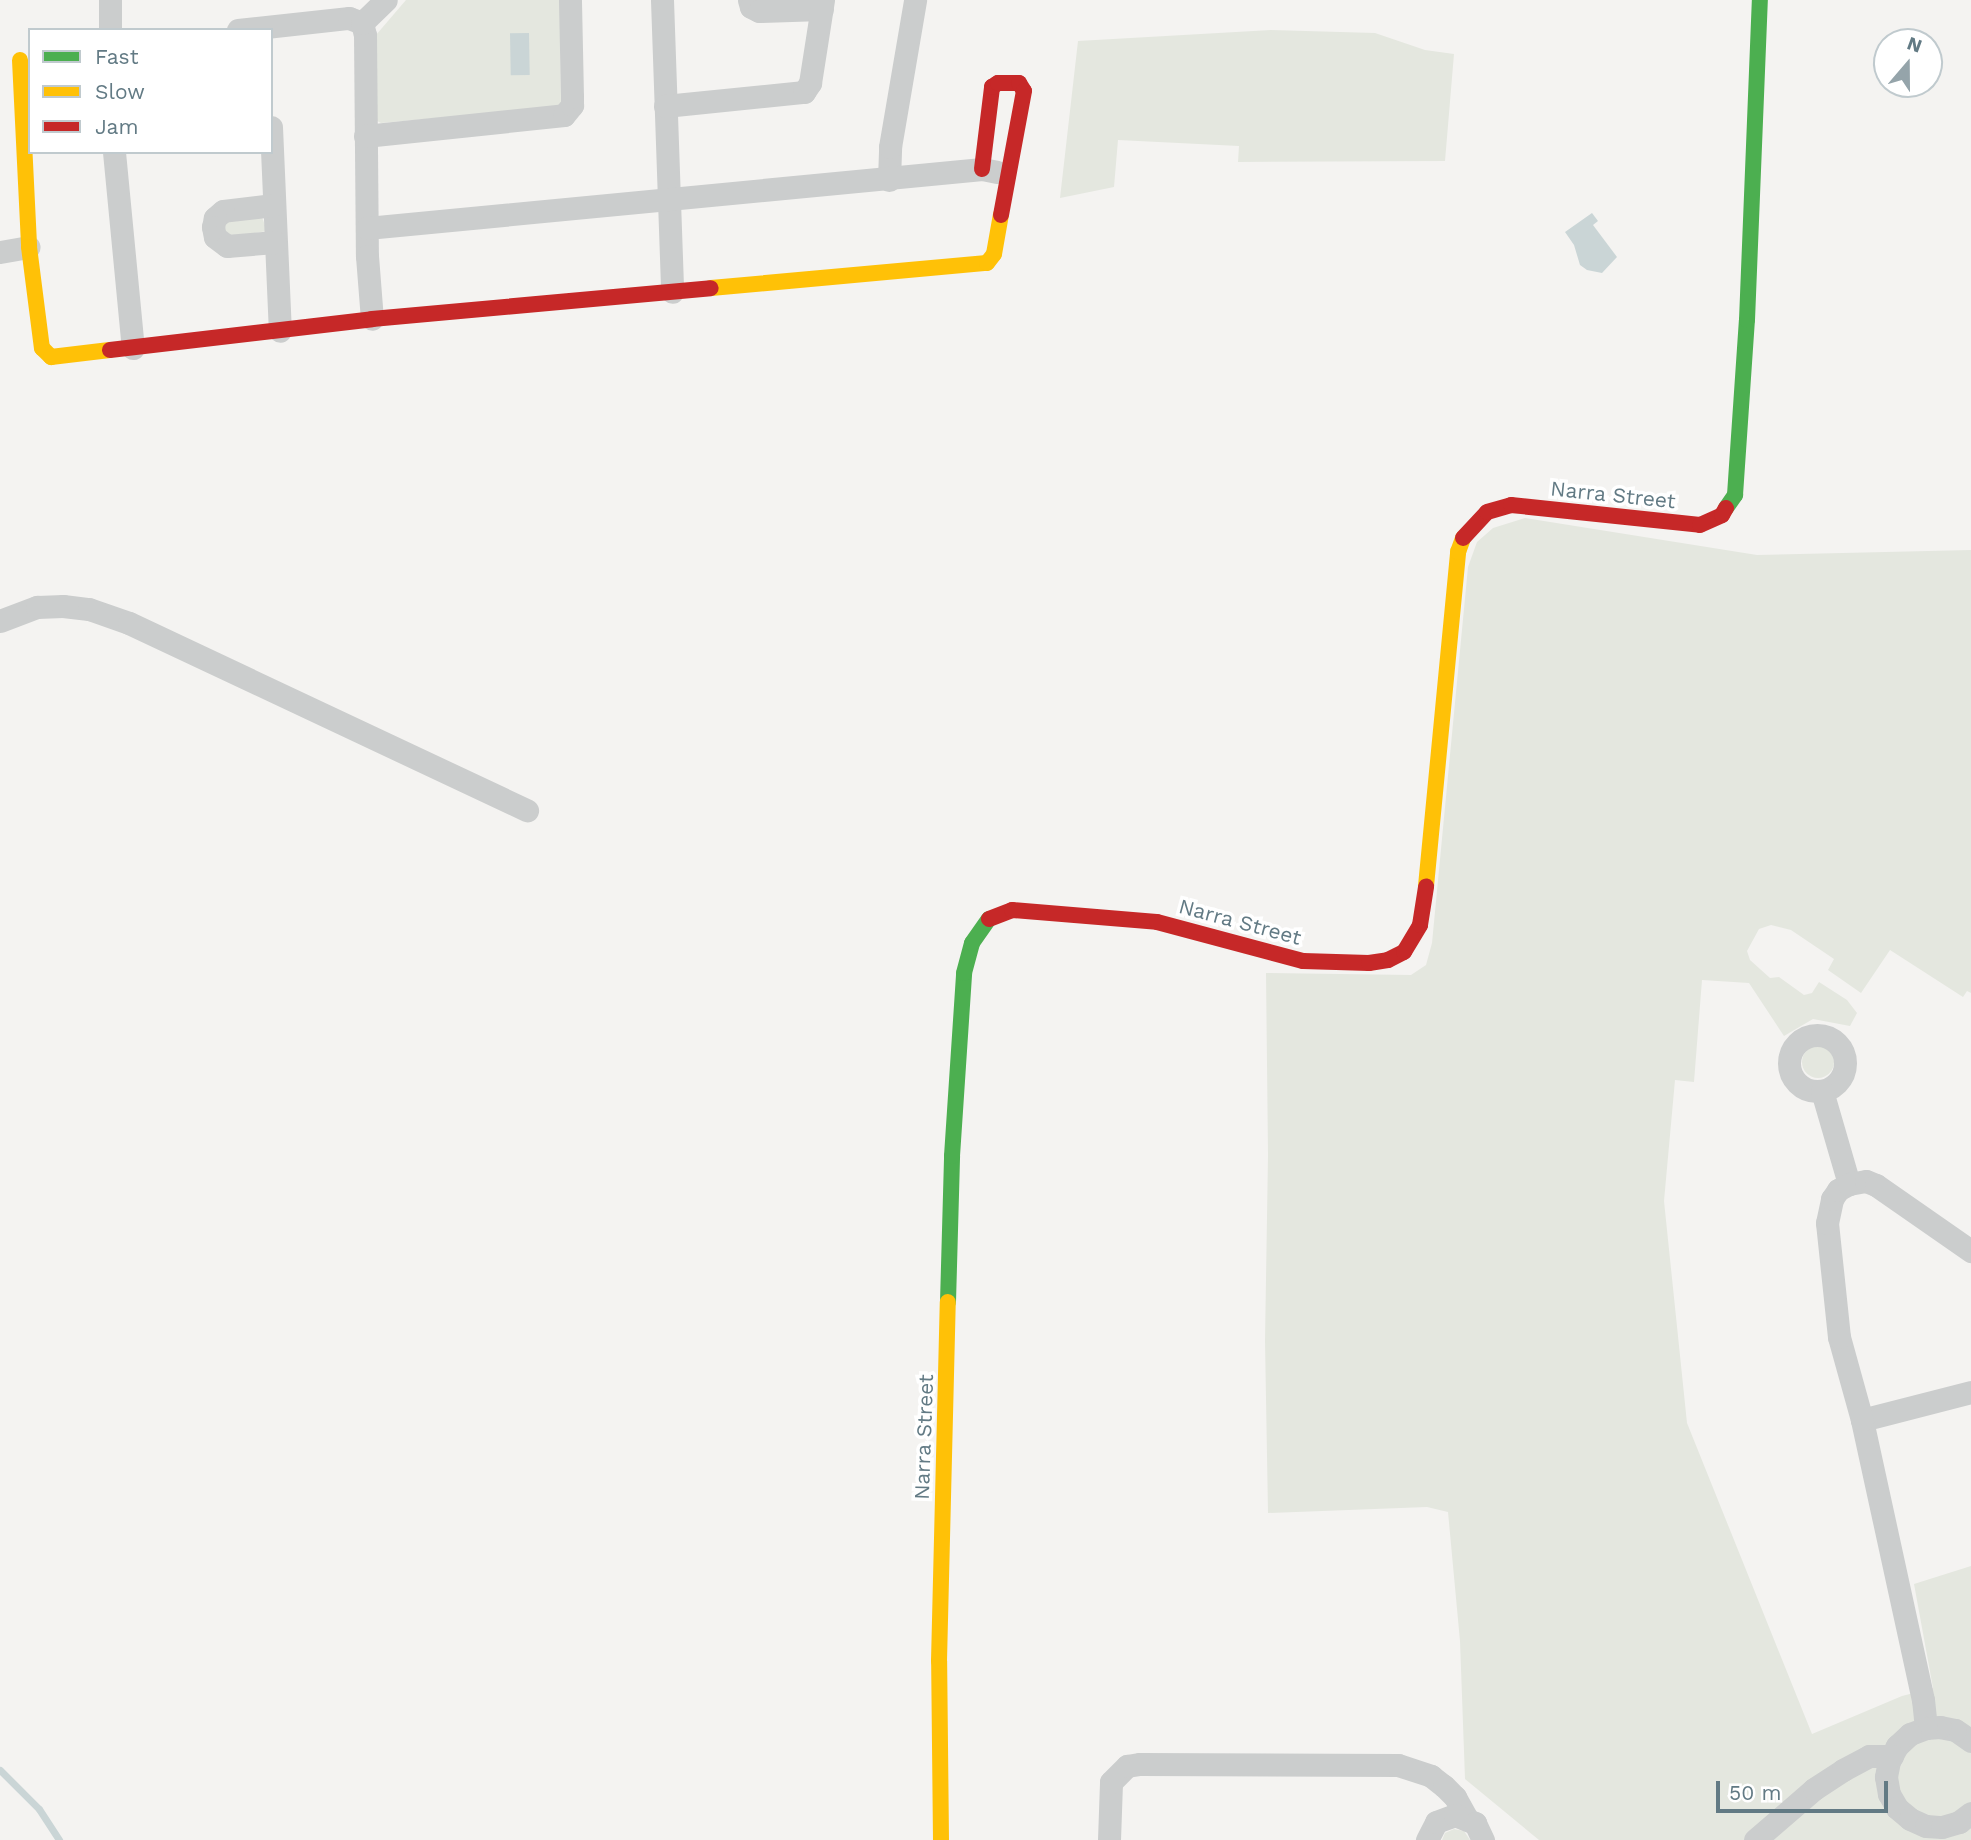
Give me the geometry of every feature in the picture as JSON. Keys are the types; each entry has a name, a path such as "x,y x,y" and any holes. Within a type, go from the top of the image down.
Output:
{"street":[{"path":"110,0 110,28"},
{"path":"362,23 386,0"},
{"path":"365,136 565,115 572,105 570,0"},
{"path":"662,0 671,292"},
{"path":"665,106 804,92 810,83 822,4 756,10 749,0"},
{"path":"889,180 890,147 915,0"},
{"name":"Narra Street","path":"942,1840 939,1661 952,1156 964,974 972,943 984,922 998,912 1012,910 1157,922 1303,961 1369,963 1388,960 1404,952 1420,925 1424,911 1458,552 1464,536 1487,512 1511,505 1700,525 1712,522 1722,515 1735,495 1747,320 1760,0"},
{"path":"256,28 349,18 362,23"},
{"path":"362,23 365,35 367,228 372,319"},
{"path":"17,60 29,247 44,352 56,357 372,319 987,263 994,254 1024,91 1022,85 1015,81 998,83 990,91 982,169"},
{"path":"114,154 133,348"},
{"path":"272,154 280,331"},
{"path":"367,228 982,169 1007,176"},
{"path":"273,205 223,211 215,218 213,227 215,237 227,246 275,242"},
{"path":"0,252 29,247"},
{"path":"0,621 37,607 63,606 89,609 129,623 527,810"},
{"path":"1822,1091 1849,1184"},
{"path":"1926,1728 1923,1700 1862,1420 1836,1316 1827,1223 1832,1199 1838,1190 1849,1184 1866,1181 1876,1185 1971,1251"},
{"path":"1862,1420 1971,1392"},
{"path":"1971,1741 1955,1730 1926,1728 1910,1734 1892,1756 1886,1777 1889,1794 1897,1808 1910,1819 1926,1826 1943,1833 1971,1813"},
{"path":"1755,1840 1843,1770 1869,1756 1892,1756"},
{"path":"1109,1840 1111,1782 1127,1766 1140,1764 1398,1765 1431,1776 1444,1786 1483,1832"},
{"path":"1427,1840 1436,1822 1455,1815 1483,1832"}],"shaded area":[{"path":"406,0 560,0 561,107 381,123 377,121 376,35"},
{"path":"1271,30 1375,33 1425,50 1454,54 1445,161 1238,162 1239,146 1118,140 1114,187 1060,198 1078,41"},
{"path":"510,33 529,33 530,75 511,75"},
{"path":"1592,213 1598,221 1593,225 1617,257 1602,273 1587,270 1580,265 1574,245 1565,232"},
{"path":"262,217 267,231 225,238 223,222"},
{"path":"1525,518 1757,555 1971,550 1971,993 1967,991 1963,997 1890,950 1861,993 1828,970 1834,959 1791,930 1771,925 1759,929 1747,951 1750,960 1770,978 1779,977 1804,995 1812,993 1819,982 1847,1000 1857,1013 1850,1026 1813,1019 1784,1036 1749,983 1702,980 1694,1082 1675,1080 1664,1201 1687,1423 1812,1734 1902,1696 1933,1688 1914,1584 1971,1566 1971,1840 1539,1840 1465,1779 1460,1641 1448,1512 1427,1507 1268,1513 1265,1341 1268,1155 1266,973 1411,975 1426,965 1432,943 1468,567 1477,542 1493,528"},
{"path":"1818,1046 1829,1051 1834,1062 1829,1073 1818,1078 1807,1073 1802,1062 1807,1051"},
{"path":"1454,1829 1464,1831 1470,1840 1442,1840 1445,1833"}],"waterway":[{"path":"0,1770 39,1809 59,1840"}],"traffic: fast":[{"path":"1726,508 1735,495 1747,320 1760,0"},
{"path":"948,1302 952,1156 964,973 972,943 989,919"}],"traffic: slow":[{"path":"20,60 29,247 42,348 51,357 110,350"},
{"path":"711,288 987,263 994,254 1001,215"},
{"path":"1426,886 1458,552 1463,538"},
{"path":"941,1840 939,1661 948,1302"}],"traffic: jam":[{"path":"982,169 992,87 998,83 1019,83 1024,91 1001,215"},
{"path":"110,350 372,319 711,288"},
{"path":"1463,538 1487,512 1511,505 1700,525 1722,515 1726,508"},
{"path":"989,919 1012,910 1157,922 1303,961 1369,963 1388,960 1404,952 1420,925 1426,886"}]}
